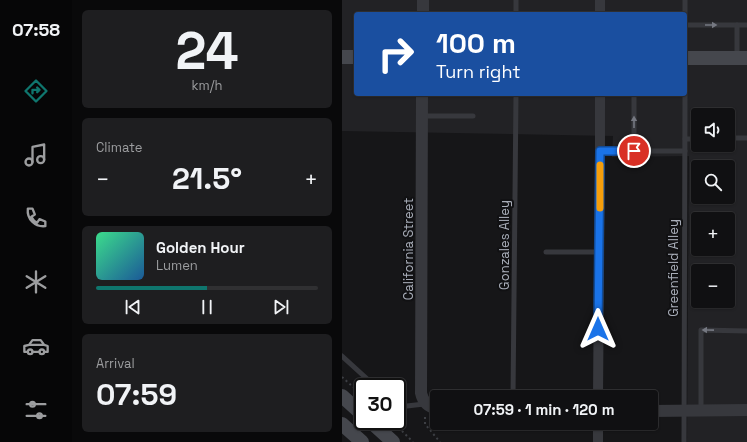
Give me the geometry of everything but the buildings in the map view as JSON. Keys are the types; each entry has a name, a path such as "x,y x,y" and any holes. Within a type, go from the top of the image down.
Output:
{"main road":[{"path":"342,57 354,57"},
{"path":"687,58 742,58"},
{"path":"342,396 354,407"},
{"path":"342,424 362,442"},
{"path":"380,430 393,442"}],"street":[{"path":"422,12 423,0"},
{"path":"600,0 600,12"},
{"name":"California Street","path":"422,96 421,393 425,404"},
{"path":"598,390 600,96"},
{"path":"425,404 430,407"},
{"path":"658,411 747,410"},
{"path":"598,430 598,442"}],"lane":[{"path":"516,0 516,12"},
{"path":"685,0 685,12"},
{"path":"687,25 747,25"},
{"path":"737,25 742,58"},
{"name":"Gonzales Alley","path":"514,390 516,96"},
{"path":"634,96 634,151"},
{"name":"Greenfield Alley","path":"684,442 685,96"},
{"path":"423,116 473,116"},
{"path":"735,138 747,138"},
{"path":"685,139 691,139"},
{"path":"600,151 684,151"},
{"path":"546,252 599,252"},
{"path":"701,410 701,330 747,331"},
{"path":"342,356 366,378"},
{"path":"406,406 425,404"}],"path":[{"path":"342,377 354,388"},
{"path":"425,404 425,424 440,442"}],"shaded area":[{"path":"342,0 747,0 747,442 687,442 689,156 612,157 613,136 342,131"}],"slow traffic":[{"path":"600,165 600,208"}],"route":[{"path":"598,329 600,151 634,151"}]}
